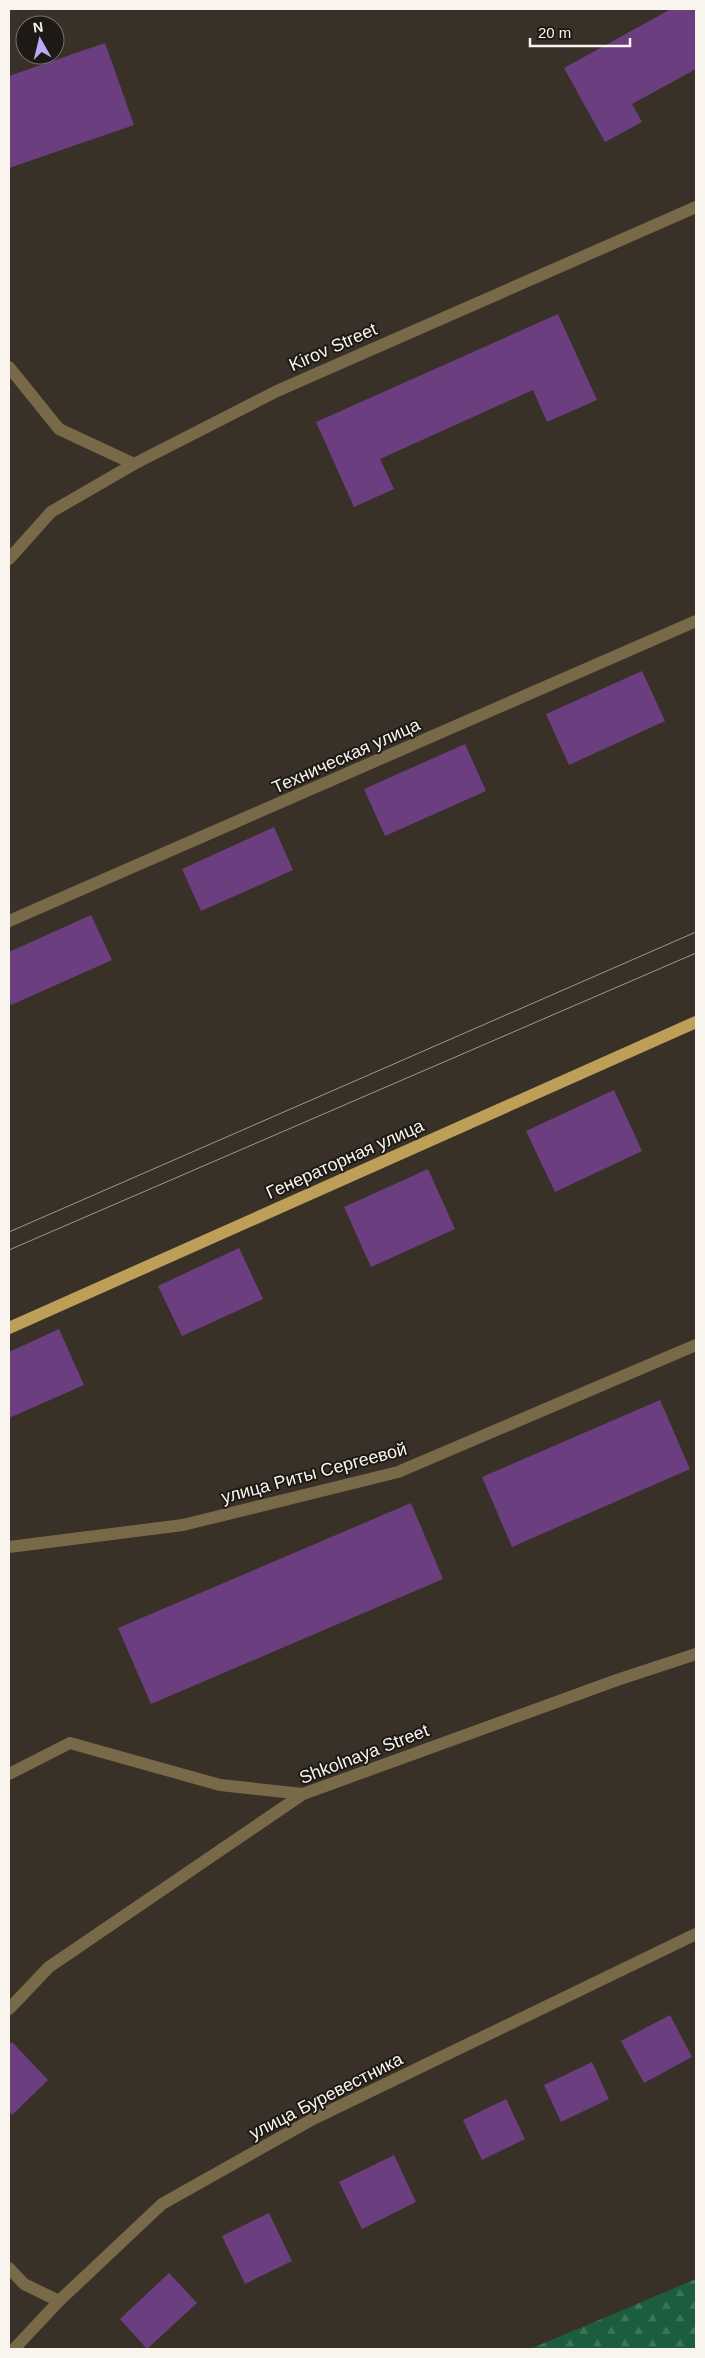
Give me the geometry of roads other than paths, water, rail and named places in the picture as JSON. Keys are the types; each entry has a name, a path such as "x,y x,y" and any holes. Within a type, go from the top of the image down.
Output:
{"main road":[{"name":"Генераторная улица","path":"9,1328 696,1022"}],"street":[{"name":"Kirov Street","path":"9,559 51,512 134,464 277,391 696,207"},
{"path":"9,367 59,429 134,464"},
{"name":"Техническая улица","path":"9,921 696,621"},
{"name":"улица Риты Сергеевой","path":"9,1547 183,1525 398,1472 696,1345"},
{"name":"Shkolnaya Street","path":"9,2009 49,1967 303,1794 617,1680 696,1654"},
{"path":"9,1774 70,1743 220,1785 303,1794"},
{"name":"улица Буревестника","path":"14,2349 58,2301 162,2204 313,2119 696,1934"},
{"path":"9,2268 24,2284 58,2301"}],"tram line":[{"path":"9,1232 696,932"},
{"path":"9,1250 696,953"}]}
